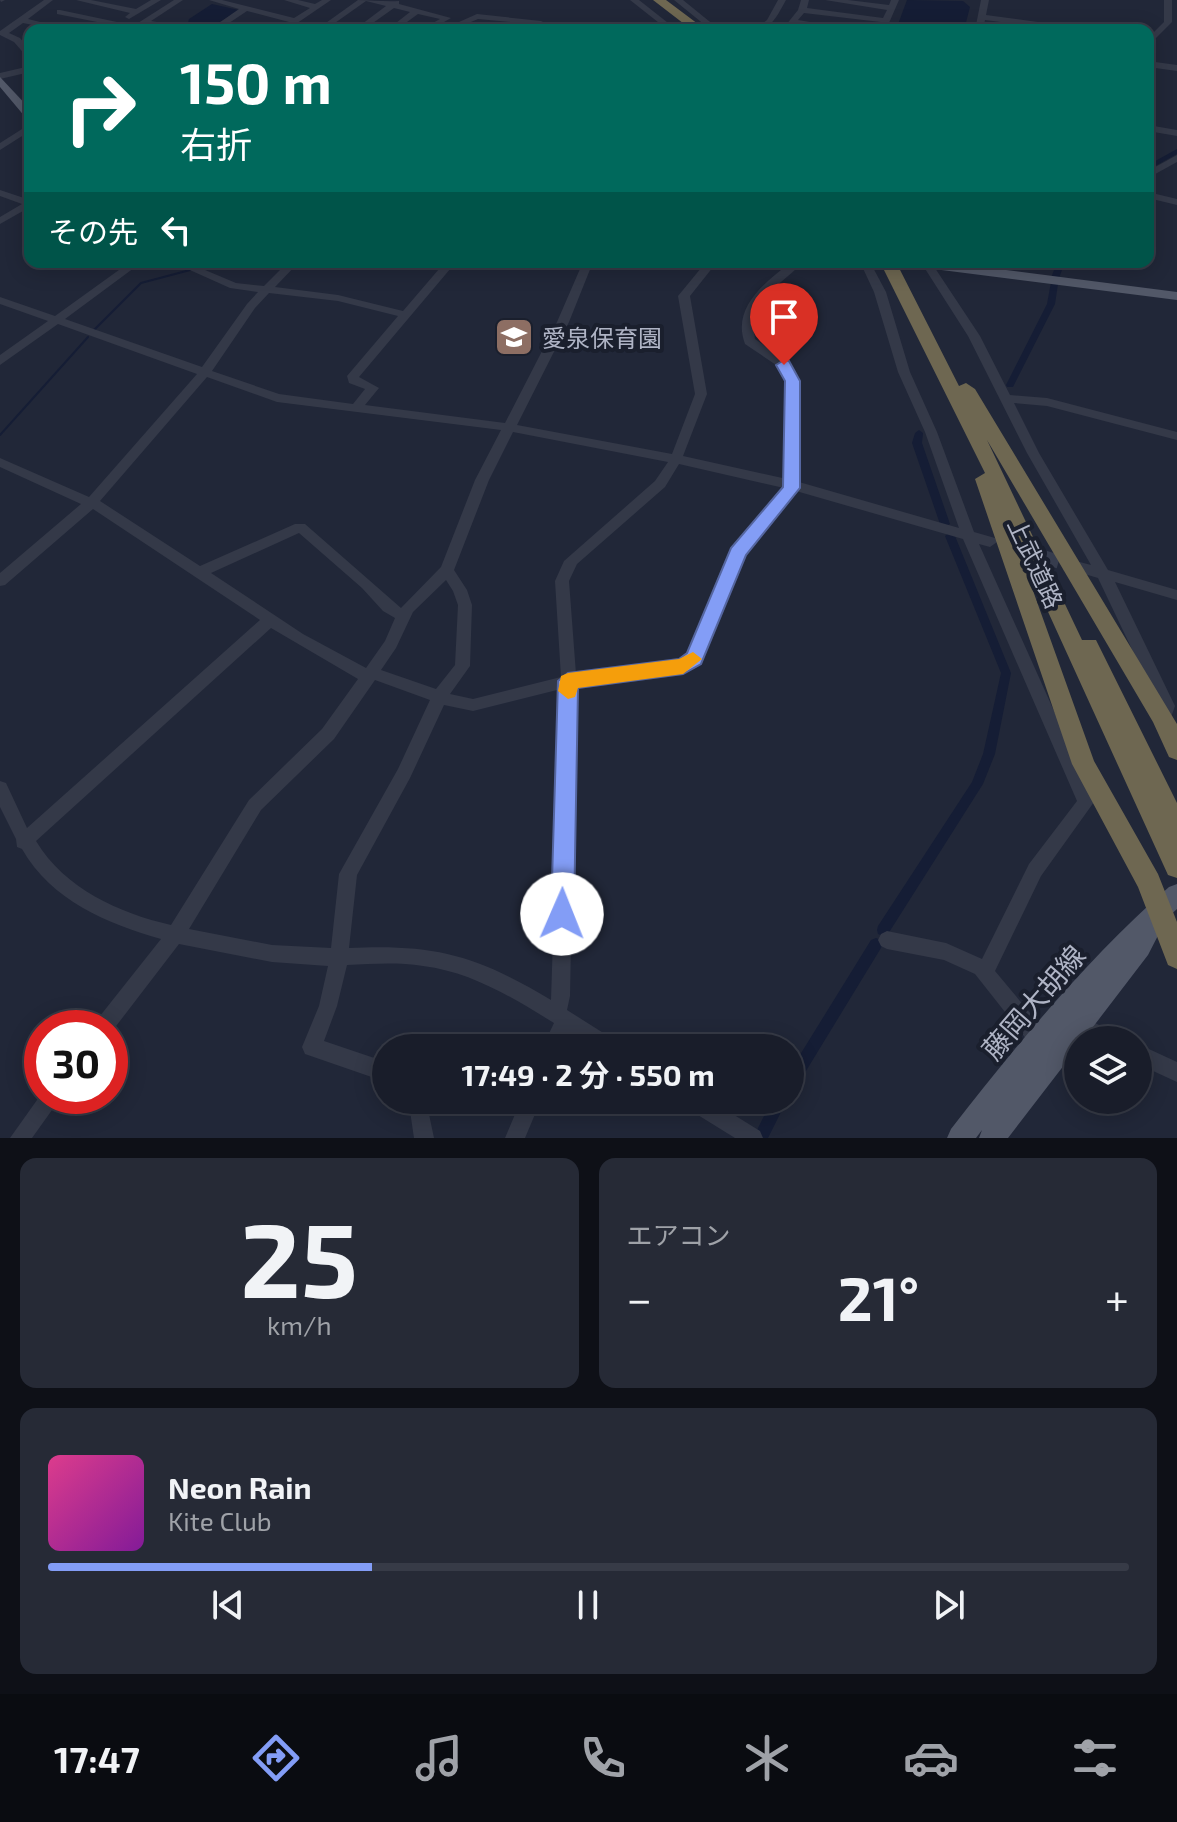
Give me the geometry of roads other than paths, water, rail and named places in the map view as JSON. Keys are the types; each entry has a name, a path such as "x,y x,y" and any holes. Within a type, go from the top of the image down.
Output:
{"highway":[{"path":"650,0 682,24"},
{"path":"659,0 692,24"},
{"name":"上武道路","path":"899,268 964,398 1174,848"},
{"path":"964,398 1163,718 1177,750"},
{"path":"964,398 981,472 1077,763 1140,867 1168,903 1177,956"},
{"path":"1140,867 1177,879"}],"main road":[{"path":"0,78 24,108"},
{"path":"964,268 1177,296"},
{"name":"藤岡大胡線","path":"994,1137 1140,947 1168,903"},
{"name":"藤岡大胡線","path":"960,1138 1038,1038 1134,932 1168,903"}],"street":[{"path":"24,46 3,33 49,0"},
{"path":"22,20 42,24 77,0 137,12"},
{"path":"60,12 117,24 156,0 175,2"},
{"path":"213,0 296,21"},
{"path":"288,0 317,7"},
{"path":"291,24 327,0"},
{"path":"329,24 363,0"},
{"path":"370,0 427,9 447,18 436,24"},
{"path":"634,0 665,24"},
{"path":"678,0 708,24"},
{"path":"764,24 775,14 782,0"},
{"path":"805,0 794,22 809,24"},
{"path":"802,10 886,21 894,4 829,0"},
{"path":"980,24 985,0"},
{"path":"1154,36 1168,22 1168,0"},
{"path":"141,24 175,2"},
{"path":"366,24 396,2"},
{"path":"223,24 245,9"},
{"path":"401,24 427,9"},
{"path":"459,24 477,16 542,24"},
{"path":"982,17 1036,24"},
{"path":"144,22 155,24"},
{"path":"1154,65 1177,68"},
{"path":"0,78 24,71"},
{"path":"1154,129 1177,133"},
{"path":"0,147 24,131"},
{"path":"1154,171 1177,158"},
{"path":"0,193 24,201"},
{"path":"1154,196 1177,202"},
{"path":"0,221 24,207"},
{"path":"0,361 129,268"},
{"path":"191,268 231,285 345,299 406,315"},
{"path":"0,581 91,503 205,372 266,290 288,268"},
{"path":"356,408 373,388 356,382 353,376 446,268"},
{"path":"117,1010 175,935 255,805 328,734 391,644 403,616 447,570 507,427 563,322 586,268"},
{"path":"556,1034 561,996 568,681 562,581 571,561 660,484 676,459 701,394 684,296 707,268"},
{"path":"0,462 91,503 201,572 270,620 369,674 440,696 473,705 568,681 683,666 694,658 738,552 792,485 793,381 788,368 749,341 747,335 757,295 791,268"},
{"path":"868,268 880,292"},
{"path":"892,268 876,274 904,372 931,432 968,535 1028,677 1077,763 1086,802 1035,870 985,972"},
{"path":"929,268 974,336 1045,476 1169,692 1163,718"},
{"path":"0,300 277,398 507,427 676,459 792,485 990,542"},
{"path":"1005,398 1041,400 1177,436"},
{"path":"201,572 300,527 367,584 388,607 403,616"},
{"path":"1076,566 1177,595"},
{"path":"372,1067 312,1047 328,1006 338,958 348,874 404,773 440,696 462,666 466,641 465,605 460,590 447,570"},
{"path":"23,842 270,620"},
{"path":"0,788 23,842 57,881 81,899 116,917 175,935 277,955 338,958 420,956 451,962 486,976 586,1034"},
{"path":"887,940 958,956 985,972 1038,1038"},
{"path":"1079,1024 1083,1026"},
{"path":"1152,1060 1177,1072"},
{"path":"20,1138 38,1114"},
{"path":"420,1114 424,1138"},
{"path":"515,1138 525,1114"},
{"path":"714,1114 753,1138"}],"water":[{"path":"907,0 963,1 970,7 966,24 898,24"},
{"path":"212,4 239,10 217,24 188,24 189,19"}],"waterway":[{"path":"1154,164 1177,151"},
{"path":"1055,278 1059,268"},
{"path":"94,330 141,283 190,270"},
{"path":"1010,385 1051,304 1054,284"},
{"path":"0,435 88,337"},
{"path":"919,433 917,443 945,524"},
{"path":"883,930 977,784 989,754 1006,673 950,536"},
{"path":"804,1061 876,944"},
{"path":"762,1134 773,1114"}],"tunnel":[{"path":"1025,552 1074,566"}],"place":[{"name":"愛泉保育園","path":"514,337"}]}
